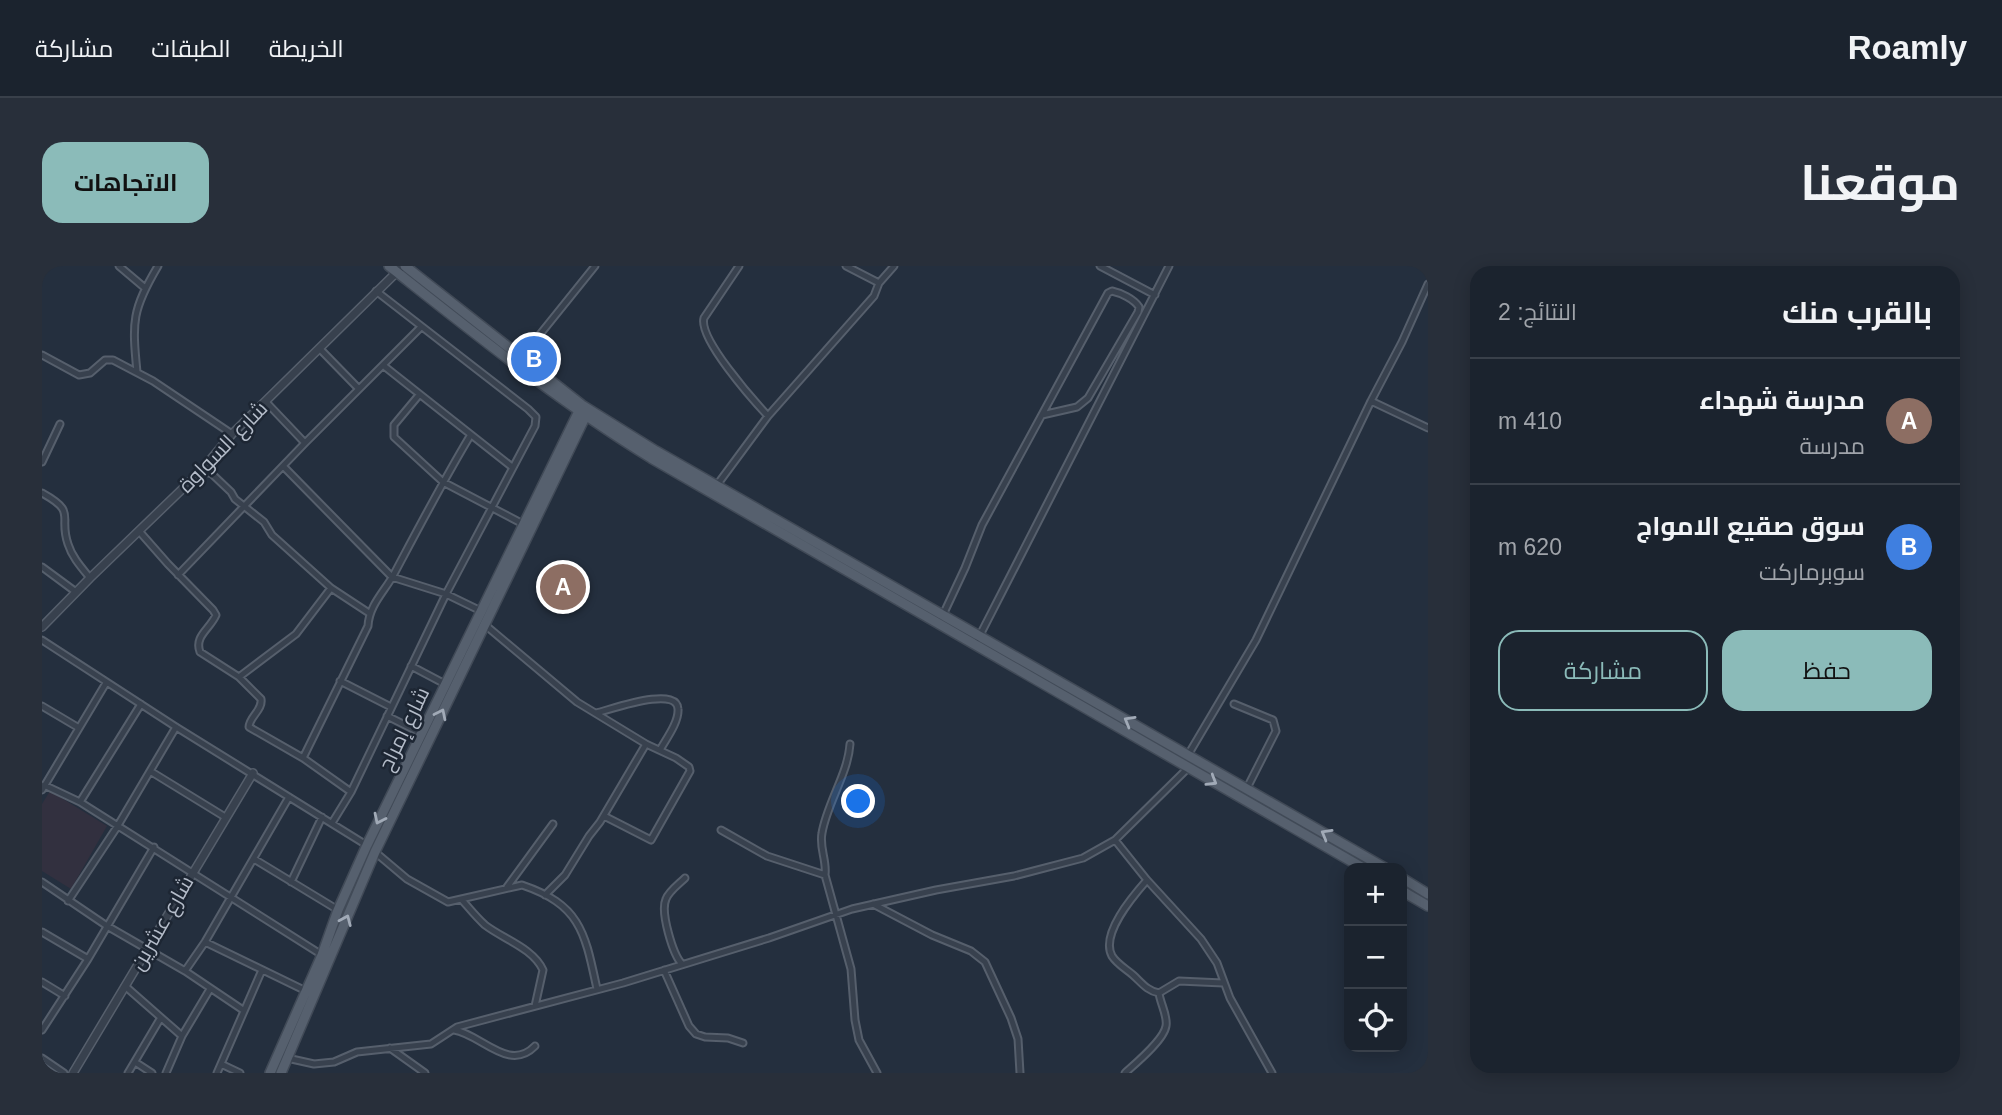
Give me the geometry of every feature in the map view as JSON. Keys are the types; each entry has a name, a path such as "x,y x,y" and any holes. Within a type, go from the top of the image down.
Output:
{"main road":[{"path":"398,267 521,358 584,411"},
{"path":"398,267 584,411 714,490 940,619 1188,755 1376,863"},
{"name":"شارع إمراح","path":"270,1073 367,845 523,524 584,411"},
{"name":"شارع إمراح","path":"281,1073 375,852 584,411"},
{"path":"977,640 1354,863"},
{"path":"1232,793 1242,786"},
{"path":"1407,881 1428,894"},
{"path":"1407,894 1428,906"}],"street":[{"path":"119,266 145,288"},
{"path":"138,372 133,326 145,288 158,266"},
{"path":"521,358 595,266"},
{"path":"739,266 704,318 703,327 750,397 768,416"},
{"path":"846,266 879,283"},
{"path":"714,490 768,416 874,296 879,283 894,266"},
{"path":"1100,266 1156,295"},
{"path":"977,640 1169,266"},
{"name":"شارع السواوة","path":"42,627 201,471 232,434 320,349 398,267"},
{"path":"1188,755 1256,640 1428,284"},
{"path":"332,823 351,792 446,594 535,426 536,417 528,408 376,291"},
{"path":"940,619 965,568 982,524 1108,293 1117,292 1136,303 1138,312 1088,398 1077,407 1042,415"},
{"path":"178,575 421,327"},
{"path":"320,349 359,389"},
{"path":"42,355 79,375 90,373 106,359 113,360 138,372 232,434"},
{"path":"384,366 512,467"},
{"path":"419,395 394,425 394,437 443,482 523,524"},
{"path":"1371,401 1428,428"},
{"path":"266,402 305,443"},
{"path":"43,460 60,424"},
{"path":"303,758 368,626 369,613 392,578 470,436"},
{"path":"284,467 392,578 446,594 481,611"},
{"path":"201,471 212,474 235,499 264,522 272,535 331,588 369,613"},
{"path":"42,493 62,506 66,514 65,535 69,547 90,578"},
{"path":"139,531 216,615 197,645 200,652 239,677 262,702 249,727 303,758 351,792"},
{"path":"42,567 76,592"},
{"path":"239,677 296,634 331,588"},
{"path":"484,624 561,690 646,744 686,764 690,771 654,838 649,840 604,816"},
{"path":"42,640 106,683 367,845 407,879 448,902 522,885 566,908 575,917 588,949 597,989"},
{"path":"411,666 445,684"},
{"path":"340,681 391,707"},
{"path":"106,683 43,788 80,802 322,955"},
{"path":"596,713 650,698 670,699 676,703 677,717 660,750"},
{"path":"80,802 141,704"},
{"path":"1234,704 1273,720 1276,725 1276,731 1242,786"},
{"path":"42,706 79,728"},
{"path":"387,716 421,733"},
{"path":"68,901 117,827 176,727"},
{"path":"545,895 565,875 604,816 646,744"},
{"path":"850,744 822,830 820,844 825,862 825,876 852,969 859,1041 877,1073"},
{"path":"287,1058 314,1064 334,1062 357,1052 431,1044 451,1030 769,939 872,904 1014,876 1083,858 1115,840 1189,767"},
{"path":"150,771 225,817"},
{"name":"شارع عشرين","path":"73,1073 253,773"},
{"path":"185,971 205,942 289,797"},
{"path":"291,882 322,817"},
{"path":"507,887 553,824"},
{"path":"721,830 767,856 825,876"},
{"path":"1115,840 1200,939 1217,963 1223,983 1272,1073"},
{"path":"42,1030 88,959 154,847"},
{"path":"254,859 338,910"},
{"path":"682,964 674,953 664,905 668,895 685,878"},
{"path":"1147,880 1120,916 1112,934 1109,946 1117,962 1147,989 1159,993 1179,981 1223,983"},
{"path":"42,882 107,926 185,971 243,1010"},
{"path":"462,900 483,923 527,952 542,966 535,1006"},
{"path":"872,904 932,935 971,951 985,962 1018,1039 1020,1073"},
{"path":"42,932 88,959"},
{"path":"205,942 306,991"},
{"path":"217,1073 262,970"},
{"path":"664,970 689,1026 696,1034 743,1043"},
{"path":"42,982 65,996"},
{"path":"125,986 182,1036"},
{"path":"166,1073 182,1036 210,989"},
{"path":"1125,1073 1165,1030 1166,1023 1159,993"},
{"path":"128,1073 160,1019"},
{"path":"451,1030 472,1036 492,1054 509,1059 523,1056 535,1046"},
{"path":"390,1048 425,1073"},
{"path":"42,1058 64,1073"},
{"path":"135,1062 152,1073"},
{"path":"221,1065 240,1073"}],"shaded area":[{"path":"50,791 107,826 71,889 42,871 42,804"}],"place":[{"name":"سوق صقيع الامواج","path":"534,359"},
{"name":"مدرسة شهداء","path":"563,587"}]}
